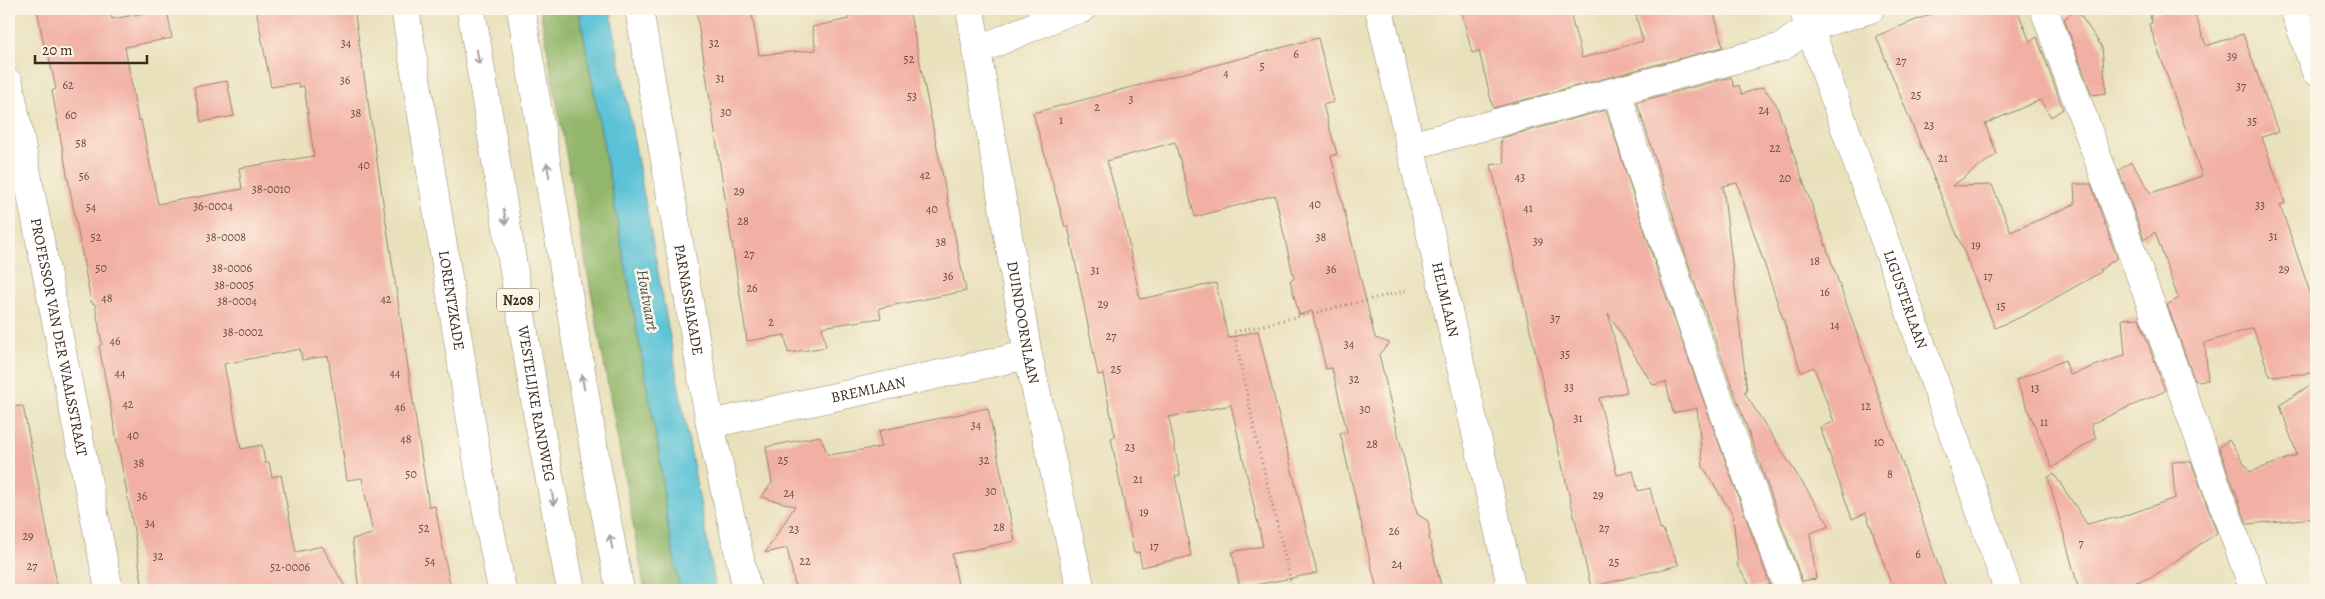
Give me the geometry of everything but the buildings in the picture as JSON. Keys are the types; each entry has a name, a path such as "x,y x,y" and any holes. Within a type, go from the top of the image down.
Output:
{"street":[{"name":"LORENTZKADE","path":"405,9 480,477 502,590"},
{"name":"WESTELIJKE RANDWEG","path":"471,9 538,418 571,590"},
{"path":"521,9 597,468 620,590"},
{"name":"PARNASSIAKADE","path":"639,9 710,424 747,590"},
{"name":"DUINDOORNLAAN","path":"970,9 1028,355 1082,590"},
{"path":"976,51 1065,13 1082,9"},
{"name":"HELMLAAN","path":"1379,9 1512,590"},
{"path":"1410,146 1782,48 1807,18 1870,9"},
{"path":"2044,9 2254,590"},
{"path":"2294,9 2316,72"},
{"name":"LIGUSTERLAAN","path":"1807,18 2008,590"},
{"name":"PROFESSOR VAN DER WAALSSTRAAT","path":"9,83 109,590"},
{"path":"1618,91 1647,192 1789,590"},
{"name":"BREMLAAN","path":"710,424 1028,355"}],"path":[{"path":"1293,590 1256,438 1234,332 1442,282"}],"green space":[{"path":"540,9 579,9 659,452 666,515 680,590 645,590"}],"water":[{"name":"Houtvaart","path":"579,9 610,9 716,590 680,590 666,515 659,452"}]}
